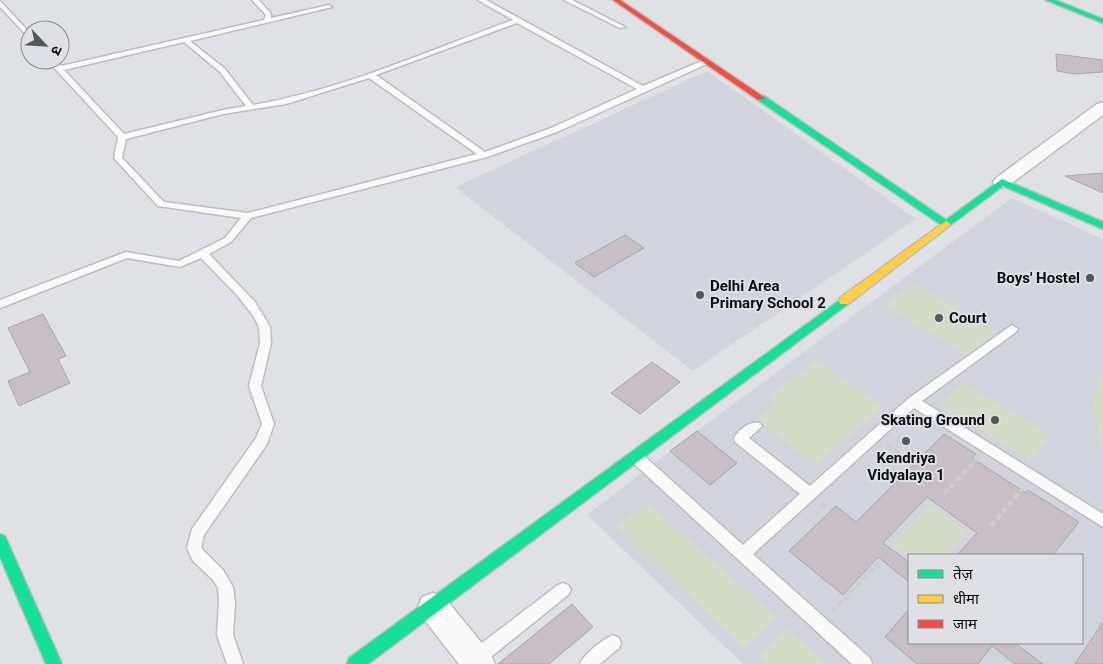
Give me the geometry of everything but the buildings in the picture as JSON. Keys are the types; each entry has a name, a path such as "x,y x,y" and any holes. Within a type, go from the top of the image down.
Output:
{"street":[{"path":"616,0 946,224"},
{"path":"1049,0 1103,21"},
{"path":"355,664 636,457 1103,107"},
{"path":"1002,182 1103,226"},
{"path":"0,540 54,664"},
{"path":"433,607 477,662"}],"lane":[{"path":"255,0 268,11 267,22"},
{"path":"481,0 516,21 643,89"},
{"path":"567,0 622,27"},
{"path":"0,3 20,26"},
{"path":"70,68 329,7"},
{"path":"122,137 223,112 283,102 370,75 516,21"},
{"path":"186,42 212,59 238,88 251,108"},
{"path":"122,137 118,158 162,204 248,216 484,155 554,130 706,62"},
{"path":"60,70 122,137"},
{"path":"370,75 484,155"},
{"path":"0,304 126,255 180,264 228,240 248,216"},
{"path":"202,253 261,317 266,336 266,348 255,380 258,397 268,424 262,440 197,533 194,548 198,556 218,575 225,587 227,603 225,635 235,664"},
{"path":"742,554 913,401 1012,329"},
{"path":"913,401 1103,521"},
{"path":"756,426 740,438 810,493"},
{"path":"636,457 864,664"},
{"path":"477,662 563,590"},
{"path":"588,664 613,643"}],"path":[{"path":"875,436 915,463"},
{"path":"944,494 987,448"},
{"path":"991,526 1033,477"},
{"path":"820,625 882,560"}],"shaded area":[{"name":"Delhi Area Primary School 2","path":"707,71 916,219 693,371 455,187"},
{"name":"Kendriya Vidyalaya 1","path":"1012,198 1103,239 1103,664 743,664 587,515 670,451 710,485 737,463 697,431"}],"green space":[{"name":"Court","path":"913,283 996,330 968,356 884,305"},
{"path":"816,361 884,407 815,465 757,419 777,404 768,397"},
{"path":"1103,371 1103,455 1093,401"},
{"name":"Skating Ground","path":"962,383 1051,435 1030,461 940,405"},
{"path":"647,502 776,617 744,648 616,526"},
{"path":"930,505 967,532 947,554 908,554 908,556 892,544"},
{"path":"787,628 825,664 766,664 758,656"}],"traffic: fast":[{"path":"1049,0 1103,21"},
{"path":"761,98 946,224 1002,182 1103,226"},
{"path":"355,664 844,301"},
{"path":"0,540 54,664"}],"traffic: slow":[{"path":"844,301 946,224"}],"traffic: jam":[{"path":"616,0 761,98"}],"place":[{"name":"Boys' Hostel","path":"1090,278"},
{"name":"Delhi Area Primary School 2","path":"700,295"},
{"name":"Court","path":"939,318"},
{"name":"Skating Ground","path":"995,420"},
{"name":"Kendriya Vidyalaya 1","path":"906,441"}]}
